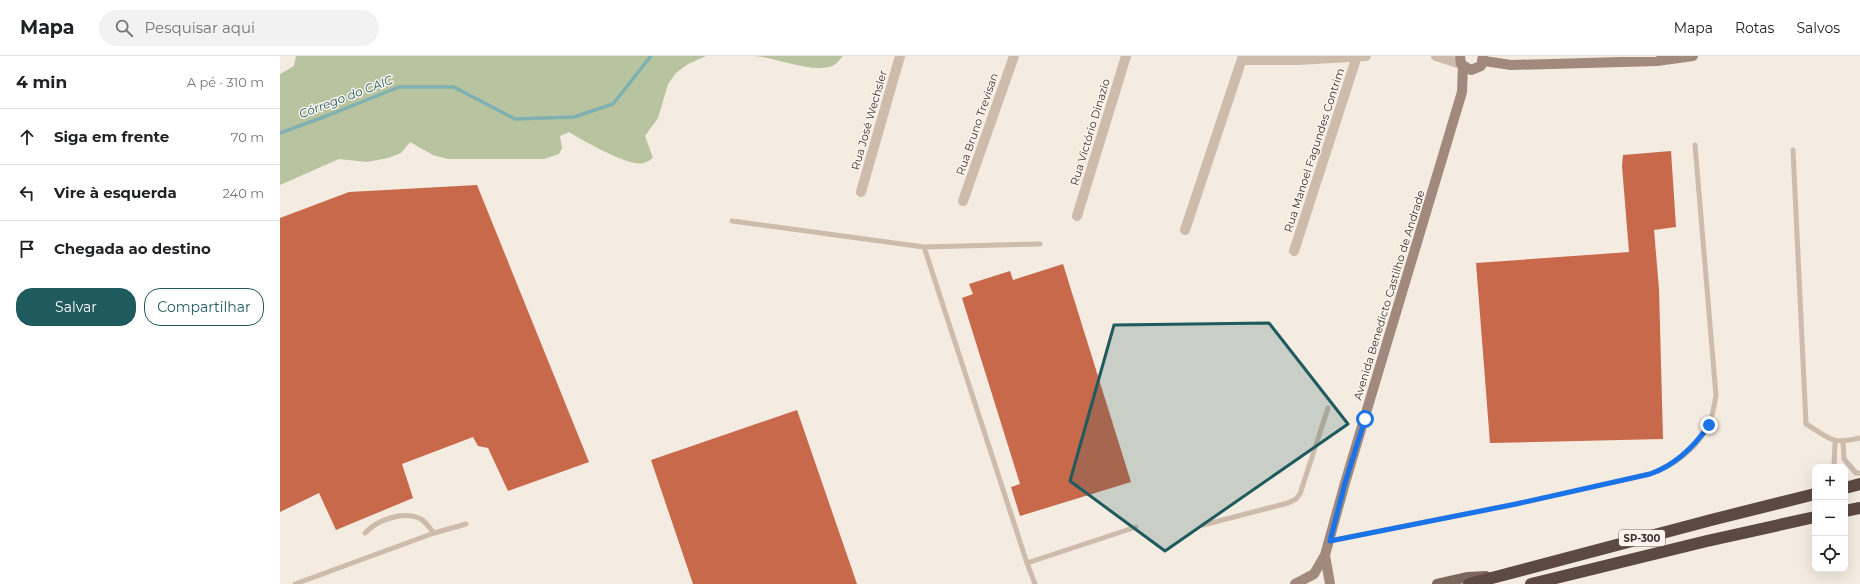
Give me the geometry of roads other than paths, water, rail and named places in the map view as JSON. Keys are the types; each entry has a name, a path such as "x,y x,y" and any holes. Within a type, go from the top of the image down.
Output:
{"highway":[{"path":"1848,487 1860,484"},
{"name":"SP-300","path":"1469,584 1812,495"},
{"path":"1848,510 1860,508"},
{"path":"1848,518 1860,516"},
{"name":"SP-300","path":"1531,584 1779,524 1812,518"},
{"path":"1779,524 1812,520"}],"main road":[{"path":"1483,58 1494,64 1511,65 1575,60 1693,56"},
{"name":"Avenida Benedicto Castilho de Andrade","path":"1295,584 1314,574 1325,556 1345,483 1462,92 1483,58"},
{"path":"1461,62 1471,70 1476,69"},
{"name":"Avenida Benedicto Castilho de Andrade","path":"1461,62 1462,92"},
{"path":"1325,556 1330,584"},
{"path":"1437,584 1468,577 1508,574"}],"street":[{"name":"Rua José Wechsler","path":"860,192 900,56"},
{"name":"Rua Bruno Trevisan","path":"963,200 1014,56"},
{"name":"Rua Victório Dinazio","path":"1077,216 1126,56"},
{"path":"1185,230 1242,58 1298,60 1360,56"},
{"name":"Rua Manoel Fagundes Contrim","path":"1294,251 1360,56"},
{"path":"1436,56 1461,62"}],"lane":[{"path":"1330,541 1502,507 1650,474 1663,469 1689,450 1709,425 1716,396 1695,145"},
{"path":"1793,150 1806,424 1835,442 1843,442 1860,438"},
{"path":"732,221 924,247 1040,244"},
{"path":"924,247 1035,584"},
{"path":"1203,525 1288,503 1296,499 1300,494 1328,408"},
{"path":"1834,464 1835,442"},
{"path":"1843,442 1844,459 1856,473 1860,473"},
{"path":"1791,500 1812,490"},
{"path":"365,533 372,526 382,522 396,517 410,516 422,520 434,533"},
{"path":"295,584 434,533 466,524"},
{"path":"1027,563 1136,526"}],"waterway":[{"name":"Córrego do CAIC","path":"280,133 399,87 454,87 515,119 574,117 613,104 651,56"}]}
